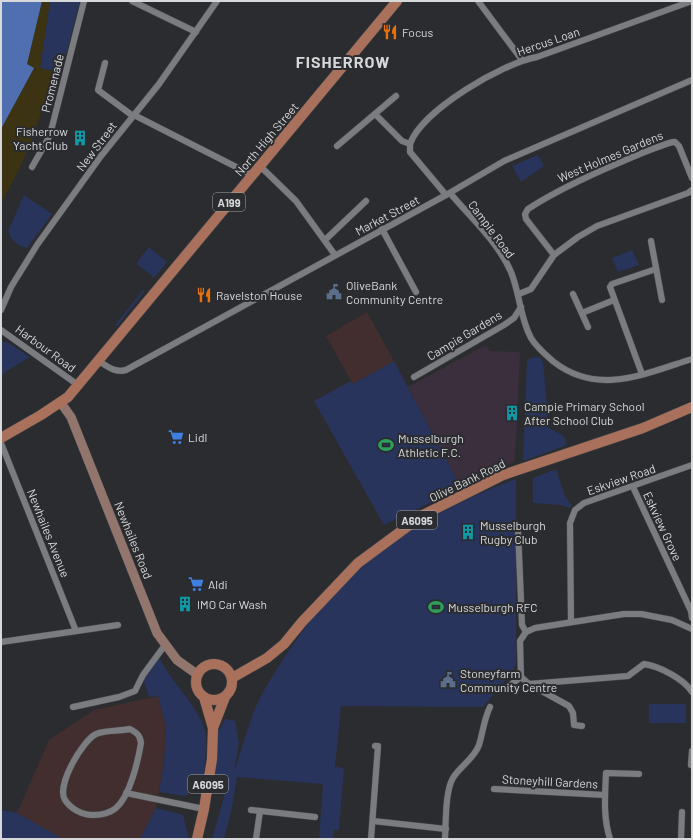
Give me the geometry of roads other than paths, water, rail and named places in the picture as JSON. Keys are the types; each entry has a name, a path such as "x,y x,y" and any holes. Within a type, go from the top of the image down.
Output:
{"main road":[{"name":"North High Street","path":"61,403 99,361 397,1"},
{"name":"A199","path":"1,438 61,403"},
{"name":"Newhailes Road","path":"61,403 71,416 130,562 150,618 165,645 177,660 198,675"},
{"name":"Olive Bank Road","path":"232,678 267,658 284,644 302,622 358,563 423,515 503,475 643,428 692,407"},
{"path":"198,675 204,667 215,664 226,668 232,678"},
{"name":"A6095","path":"196,839 204,809 212,759 213,728 204,697 197,687 198,675"},
{"name":"A6095","path":"213,728 225,697 232,688 232,678"},
{"path":"204,697 214,700 225,697"}],"street":[{"name":"Promenade","path":"32,167 48,139 52,127 84,1"},
{"path":"132,1 196,32"},
{"name":"New Street","path":"1,310 11,287 31,254 101,156 196,32 217,1"},
{"path":"478,1 522,60"},
{"name":"Hercus Loan","path":"410,144 413,135 449,99 522,60 537,57 678,3 692,1"},
{"path":"106,63 98,90 133,115 252,175"},
{"name":"Market Street","path":"99,361 119,372 126,370 448,194 504,161 692,80"},
{"path":"337,146 396,96"},
{"path":"375,114 402,141 410,144"},
{"name":"West Holmes Gardens","path":"554,255 526,219 525,214 528,210 558,190 577,180 641,153 673,142 679,146 692,178"},
{"name":"Campie Road","path":"410,144 410,152 494,244 510,271 519,294 521,307 531,338 546,356 578,376 596,381 616,380 692,359"},
{"path":"260,166 296,201 335,255"},
{"path":"519,294 531,288 554,255 578,236 597,226 688,193 692,190"},
{"path":"325,240 366,201"},
{"path":"382,229 413,290"},
{"path":"651,241 662,300"},
{"path":"642,374 610,287 612,284 656,268"},
{"path":"573,294 588,327"},
{"path":"582,313 614,300"},
{"name":"Campie Gardens","path":"414,377 504,325 514,318 521,307"},
{"name":"Harbour Road","path":"1,330 9,334 78,385"},
{"name":"Newhailes Avenue","path":"1,443 76,631"},
{"name":"Eskview Road","path":"571,622 570,523 575,510 584,503 692,465"},
{"name":"Eskview Grove","path":"633,487 691,611 692,618"},
{"path":"518,529 522,624 526,632"},
{"path":"521,677 520,641 526,632 535,628 624,614 641,614 672,620 692,627"},
{"path":"1,642 118,625"},
{"path":"73,707 120,697 135,692 143,675 165,645"},
{"path":"530,684 628,676 644,664 661,668 691,690"},
{"path":"521,677 530,684 570,706 573,713 574,725 582,726"},
{"path":"505,689 521,677"},
{"path":"445,839 450,786 453,778 471,759 479,745 484,718 490,707"},
{"path":"130,729 141,737 139,753 126,793 115,809 102,815 86,815 77,811 64,800 62,792 63,784 78,754 86,743 96,734 130,729"},
{"path":"372,839 378,746 375,746"},
{"path":"691,765 692,750"},
{"path":"610,839 606,827 606,773 639,774"},
{"name":"Stoneyhill Gardens","path":"494,789 605,795"},
{"path":"126,793 204,809"},
{"path":"251,810 316,817"},
{"path":"256,839 260,811"},
{"path":"681,839 682,812"},
{"path":"373,821 446,829"}],"place":[{"name":"Focus","path":"390,32"},
{"name":"Fisherrow Yacht Club","path":"80,138"},
{"name":"OliveBank Community Centre","path":"334,292"},
{"name":"Ravelston House","path":"204,295"},
{"name":"Campie Primary School After School Club","path":"512,413"},
{"name":"Lidl","path":"176,437"},
{"name":"Musselburgh Athletic F.C.","path":"386,445"},
{"name":"Musselburgh Rugby Club","path":"468,532"},
{"name":"Aldi","path":"196,584"},
{"name":"IMO Car Wash","path":"185,604"},
{"name":"Musselburgh RFC","path":"436,607"},
{"name":"Stoneyfarm Community Centre","path":"448,680"}],"district":[{"name":"FISHERROW","path":"343,61"}]}
